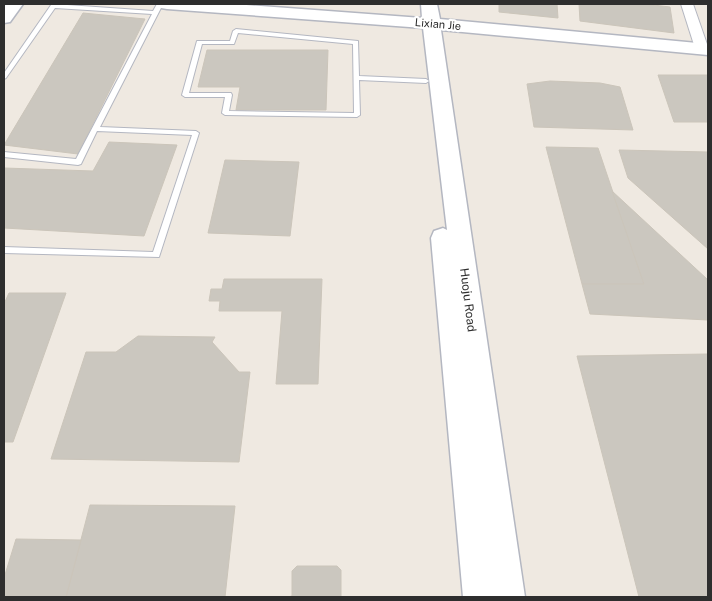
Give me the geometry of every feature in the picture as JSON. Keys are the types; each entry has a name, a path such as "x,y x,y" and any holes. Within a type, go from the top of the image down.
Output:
{"street":[{"path":"4,18 15,4"},
{"path":"687,4 705,48"},
{"name":"Lixian Jie","path":"161,8 425,13 705,48"},
{"name":"Huoju Road","path":"425,13 426,82 481,597"},
{"name":"Huoju Road","path":"425,13 507,597"}],"lane":[{"path":"4,154 78,162 161,8 160,4"},
{"path":"4,77 53,6 161,8"},
{"path":"236,31 356,42 356,78 357,115 225,113 229,96 185,95 199,42 232,43 236,31"},
{"path":"356,78 426,82"},
{"path":"4,250 156,256 196,133 95,129"}],"building":[{"path":"499,4 557,4 558,18 499,12"},
{"path":"579,4 645,4 670,7 674,33 580,21"},
{"path":"83,13 145,19 78,154 4,145"},
{"path":"207,50 328,50 326,110 236,110 240,87 198,87"},
{"path":"658,75 708,75 708,122 674,122"},
{"path":"550,81 600,83 620,87 633,130 534,127 527,84"},
{"path":"109,142 177,145 144,236 4,228 4,168 93,171"},
{"path":"546,147 598,148 644,284 582,284"},
{"path":"619,150 708,152 708,249 628,178"},
{"path":"225,160 299,162 290,236 208,233"},
{"path":"612,191 707,279 708,320 590,314 582,284 644,284"},
{"path":"224,279 322,279 318,384 276,384 282,311 219,311 220,301 209,301 211,289 222,289"},
{"path":"9,293 66,293 13,442 4,442 4,304"},
{"path":"138,336 215,337 212,342 239,372 250,372 239,462 51,459 86,352 116,352"},
{"path":"708,354 708,597 639,597 577,356"},
{"path":"90,505 235,506 225,597 66,597"},
{"path":"16,539 81,540 66,597 4,597 4,578"},
{"path":"297,566 337,566 341,570 341,597 288,597 292,596 292,571"}]}
